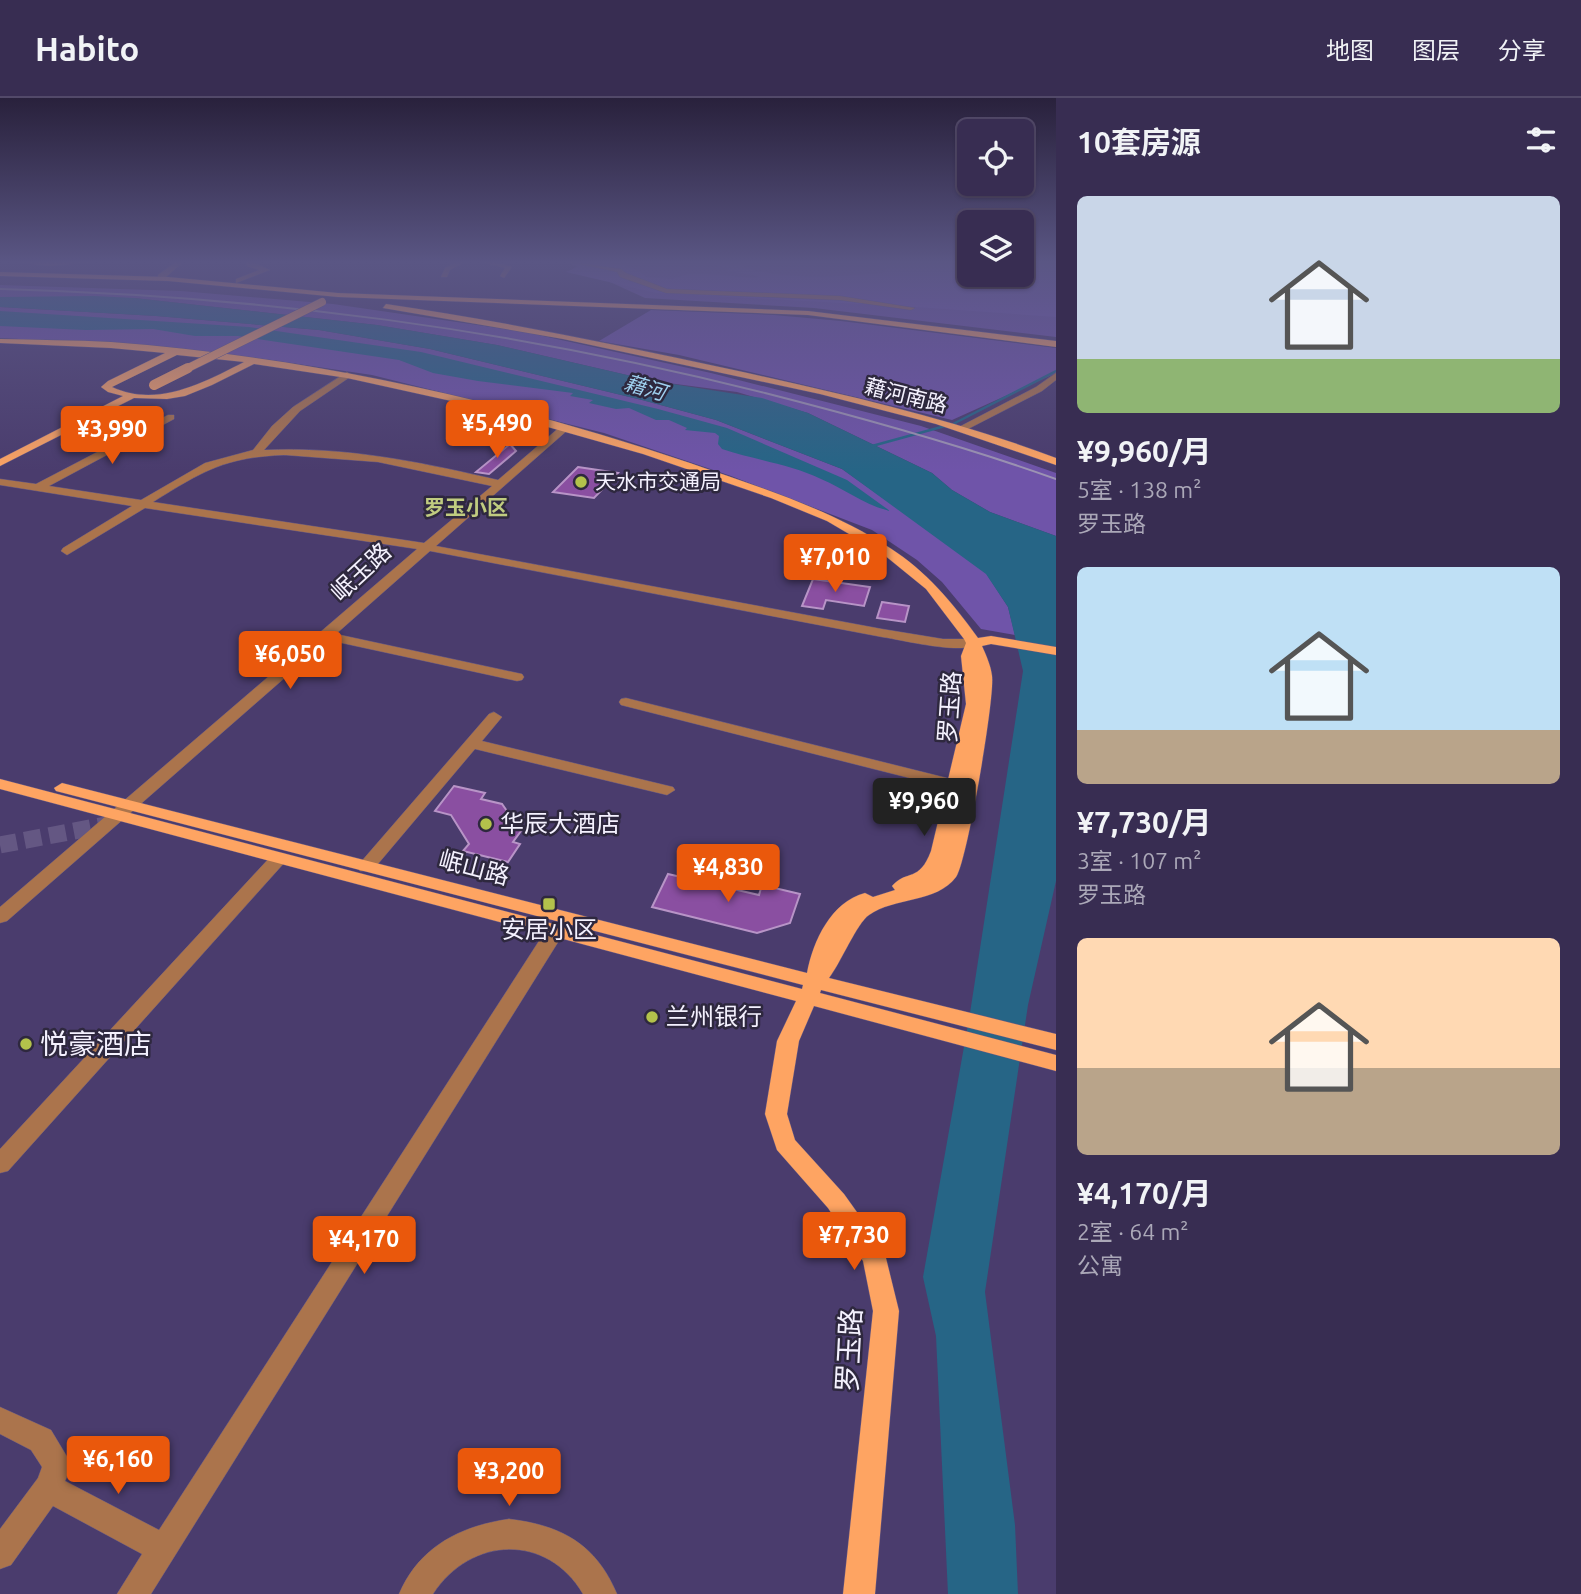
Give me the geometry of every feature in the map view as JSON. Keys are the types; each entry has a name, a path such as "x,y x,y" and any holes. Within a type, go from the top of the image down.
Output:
{"main road":[{"path":"0,463 264,331"},
{"name":"藉河南路","path":"542,331 808,389 962,428 1056,462"},
{"path":"969,331 1056,343"},
{"path":"0,341 111,345 347,375 476,404 565,428 660,456 775,496 831,519 887,551 931,586 973,643 1056,651"},
{"path":"176,352 106,387 112,392 159,398 180,395 253,361"},
{"name":"罗玉路","path":"812,990 821,950 845,910 867,897 917,881 933,869 940,851 973,705 968,656 973,643"},
{"name":"罗玉路","path":"859,1594 886,1311 875,1258 836,1201 785,1144 776,1114 788,1041 812,990 859,912 884,899 935,886 949,874 969,788 983,706 985,677 973,643"},
{"path":"1010,645 1056,657"},
{"name":"岷山路","path":"0,772 279,858 555,931 812,990"},
{"name":"岷山路","path":"0,784 366,867 812,990"},
{"path":"812,990 935,1021 1056,1042"},
{"path":"935,1021 1056,1063"}],"street":[{"path":"256,453 273,428 300,404 347,375"},
{"path":"962,428 1039,389 1056,376"},
{"path":"39,488 171,417"},
{"name":"岷玉路","path":"0,917 328,636 425,547 565,428"},
{"path":"66,551 214,461 256,453 348,457 446,471 499,484"},
{"path":"0,482 425,547 882,633 943,643 973,643"},
{"path":"328,636 517,677"},
{"path":"626,702 953,784"},
{"path":"366,867 494,717"},
{"path":"471,743 667,790"},
{"path":"0,1164 279,858"},
{"path":"133,1594 555,931"},
{"path":"0,1420 41,1440 58,1465 48,1488 0,1554"},
{"path":"48,1488 164,1549"},
{"path":"415,1594 421,1581 447,1553 480,1537 514,1533 548,1541 576,1559 601,1594"}],"shaded area":[{"path":"0,331 324,331 430,349 716,420 842,469 921,525 986,573 1008,607 1015,635 981,629 942,582 917,560 872,530 731,476 604,433 372,375 152,346 0,338"},
{"path":"412,331 525,332 711,373 921,426 1056,473 1056,536 990,512 952,490 932,473 808,413 737,392 653,381 497,345"},
{"path":"616,331 919,331 1056,348 1056,373 952,420 679,355 599,341"},
{"path":"1004,331 1056,331 1056,337"}],"water":[{"path":"164,331 275,331 421,352 658,409 727,428 847,480 890,511 809,474 722,449 718,444 719,436 715,433 685,430 687,428 669,420 656,420 629,408 616,409 589,403 593,400 570,396 573,393 433,373 399,360 238,336 195,336"},
{"name":"藉河","path":"324,331 412,331 497,345 653,381 762,398 808,413 932,473 952,490 990,512 1056,536 1056,881 1028,1005 985,1292 1015,1525 1018,1594 948,1594 936,1336 923,1277 970,1013 1023,671 1008,607 986,574 842,469 716,420 430,349"}],"building":[{"path":"510,444 516,451 489,474 476,472"},
{"name":"天水市交通局","path":"578,467 618,473 594,498 553,492"},
{"path":"813,579 870,587 864,606 826,600 823,609 802,606"},
{"path":"882,602 909,606 905,622 877,618"},
{"name":"华辰大酒店","path":"454,786 485,793 481,799 502,804 521,831 513,842 520,844 508,862 463,851 469,844 451,815 435,811"},
{"path":"668,874 759,895 762,885 800,894 790,923 757,933 652,907"}],"waterway":[{"path":"953,424 1056,371"},
{"path":"872,446 945,426"}],"tunnel":[{"path":"0,845 106,825"}],"tram line":[{"path":"459,331 670,370 765,393 948,443 1056,479"}],"place":[{"name":"天水市交通局","path":"581,482"},
{"name":"华辰大酒店","path":"486,824"},
{"name":"安居小区","path":"549,904"},
{"name":"兰州银行","path":"652,1017"},
{"name":"悦豪酒店","path":"26,1044"}],"district":[{"name":"罗玉小区","path":"466,508"}]}
